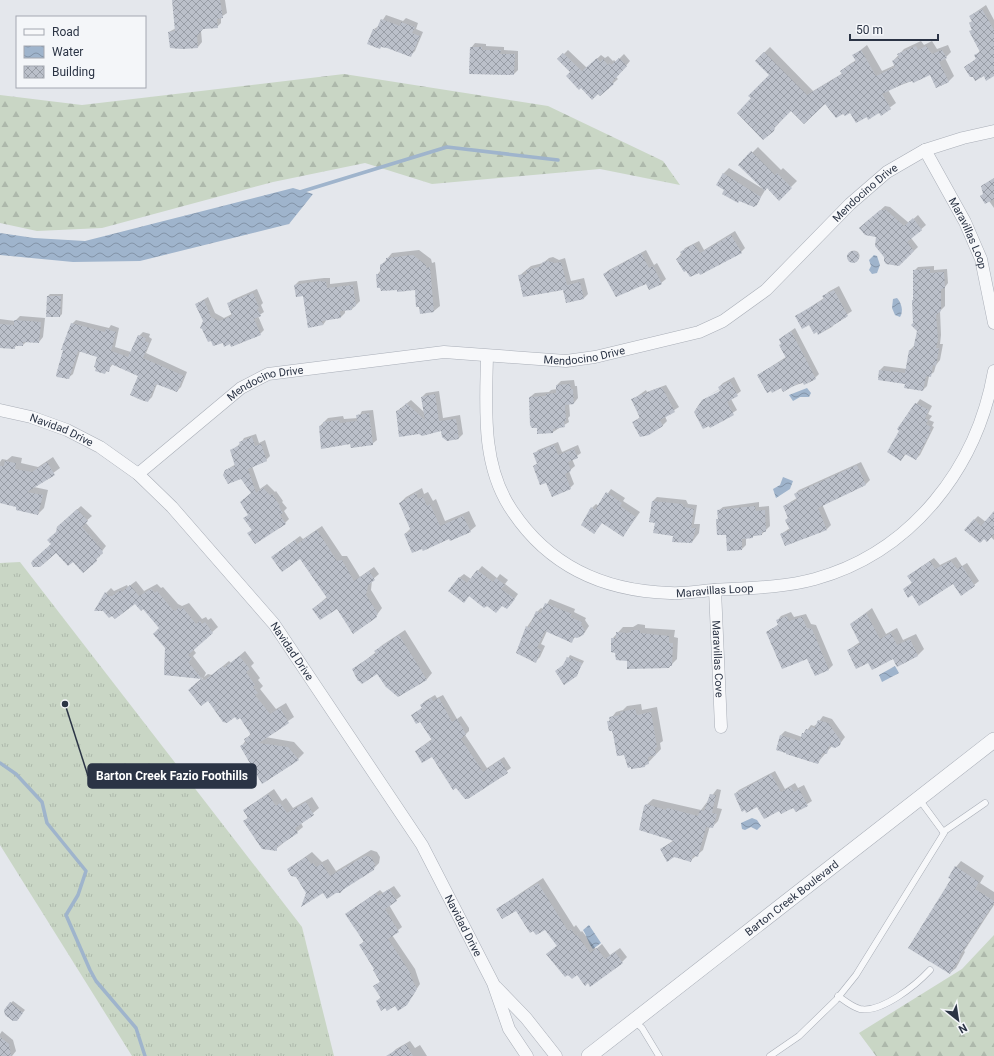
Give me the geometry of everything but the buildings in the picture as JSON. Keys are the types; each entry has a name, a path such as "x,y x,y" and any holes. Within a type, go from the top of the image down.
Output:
{"street":[{"name":"Mendocino Drive","path":"138,474 241,388 268,374 444,352 566,361 595,357 699,332 723,320 766,290 850,204 887,172 925,150 994,131"},
{"name":"Maravillas Loop","path":"925,150 965,222 981,259 994,323"},
{"name":"Maravillas Loop","path":"487,356 486,419 492,464 499,487 510,508 544,549 598,580 620,588 672,594 789,584 814,580 860,563 900,535 930,509 953,477 974,440 989,397 994,371"},
{"name":"Navidad Drive","path":"0,410 30,417 67,430 100,447 138,474 172,507 274,624 422,845 493,983 509,1029 527,1056"},
{"name":"Maravillas Cove","path":"715,590 721,727"},
{"name":"Barton Creek Boulevard","path":"589,1056 994,740"},
{"name":"Navidad Drive","path":"493,983 526,1018 556,1056"}],"lane":[{"path":"919,799 943,832"},
{"path":"770,1056 799,1036 838,996 856,974 940,840 944,833 943,832 985,803"},
{"path":"838,996 854,1007 862,1009 873,1007 908,990 919,982 930,970"},
{"path":"634,1021 642,1028 659,1056"}],"green space":[{"path":"344,74 548,106 663,161 680,185 600,169 432,184 365,163 273,182 102,228 37,231 0,223 0,95 82,105"},
{"path":"20,562 302,927 334,1056 132,1056 0,845 0,563"},
{"path":"994,935 994,1056 876,1056 859,1033 962,969"}],"water":[{"path":"293,188 313,194 289,224 140,261 73,262 0,255 0,233 34,238 85,241"},
{"path":"874,255 877,256 880,265 877,273 872,274 869,270 871,266 869,260"},
{"path":"897,298 902,307 900,317 895,315 892,308 893,299"},
{"path":"807,388 811,393 809,397 800,397 793,401 789,395"},
{"path":"783,477 793,481 790,489 776,498 773,489 780,485"},
{"path":"895,666 899,673 882,682 879,675"},
{"path":"752,818 757,820 761,826 757,830 751,827 745,830 742,829 741,823"},
{"path":"589,925 601,943 593,949 583,930"}],"waterway":[{"path":"300,192 447,147 558,160"},
{"path":"0,763 16,774 42,802 47,823 86,871 78,895 66,915 96,981 136,1028 145,1056"}],"place":[{"name":"Barton Creek Fazio Foothills","path":"65,704"}]}
